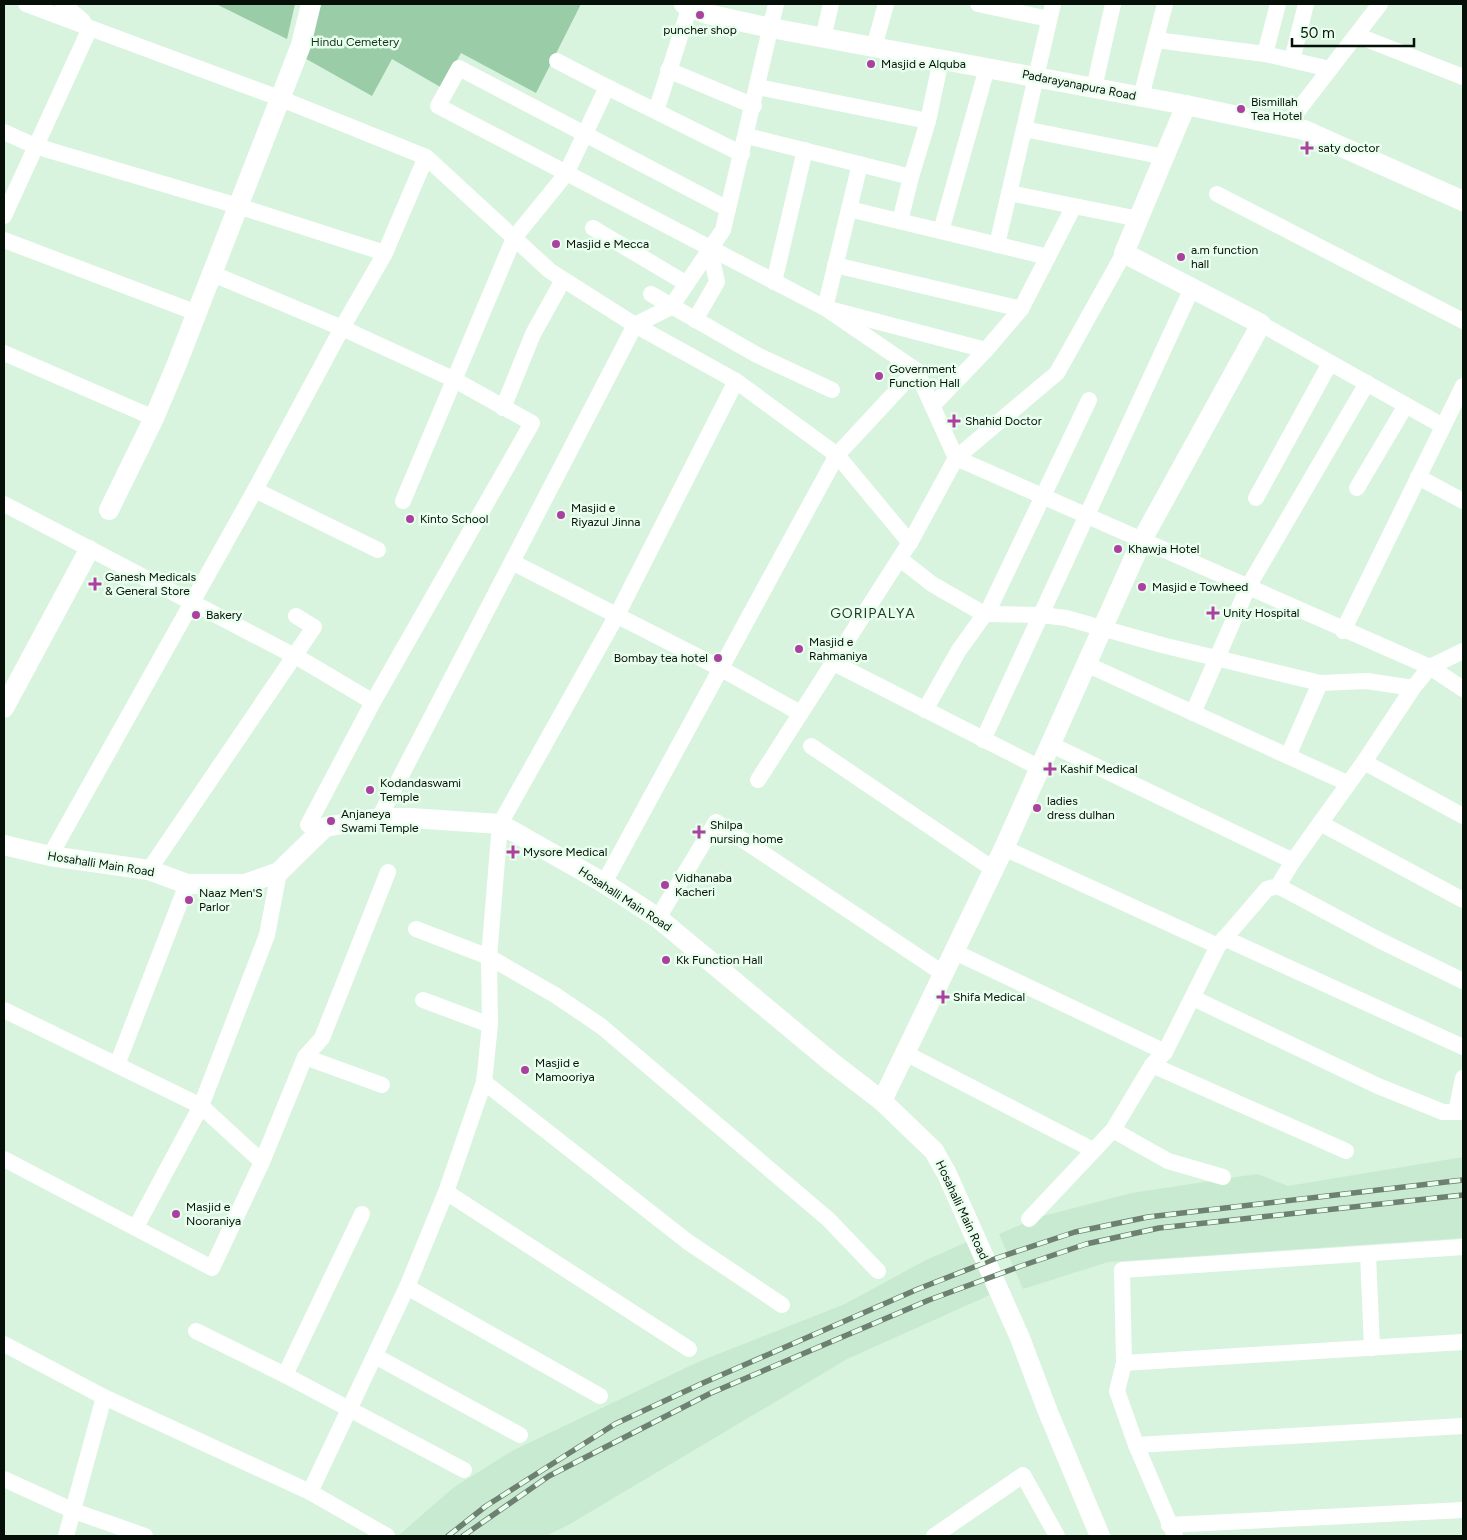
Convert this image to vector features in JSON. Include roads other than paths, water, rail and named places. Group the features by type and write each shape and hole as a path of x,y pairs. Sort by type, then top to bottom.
{"street":[{"path":"26,4 279,98 426,157 550,271 635,325 736,382 837,455 910,543"},
{"path":"63,4 90,28"},
{"path":"109,510 154,418 213,274 279,98 301,45 312,4"},
{"path":"379,818 635,325 671,306 723,230 747,136 776,4"},
{"path":"822,38 831,4"},
{"path":"874,47 886,4"},
{"path":"1094,88 1112,4"},
{"path":"1141,97 1165,4"},
{"path":"1265,54 1278,4"},
{"path":"1292,60 1306,4"},
{"path":"1286,126 1380,4"},
{"path":"656,111 687,5"},
{"name":"Padarayanapura Road","path":"687,5 708,14 771,28 1186,105 1304,130 1463,201"},
{"path":"989,5 1051,11 997,245"},
{"path":"4,216 90,28"},
{"path":"1356,35 1463,77"},
{"path":"1156,40 1265,54 1330,69"},
{"path":"900,221 928,121 941,60"},
{"path":"557,61 742,154"},
{"path":"728,209 459,68 438,106 710,250 825,308 916,370 956,458 1087,518 1142,540 1343,631 1430,668 1463,689"},
{"path":"941,231 987,68"},
{"path":"668,70 754,106"},
{"path":"403,501 514,238 566,174 607,87"},
{"path":"758,87 928,121"},
{"path":"758,780 910,543 956,458 1056,373 1124,253 1186,105"},
{"path":"1024,129 1165,157"},
{"path":"4,132 35,146 238,206 385,254"},
{"path":"747,136 911,177"},
{"path":"774,282 805,150"},
{"path":"50,856 255,490 342,328 385,254 426,157"},
{"path":"825,308 860,164"},
{"path":"1009,193 1139,219"},
{"path":"1217,194 1463,321"},
{"path":"933,405 986,350 1021,309 1074,206"},
{"path":"849,209 1048,257"},
{"path":"593,228 687,284"},
{"path":"4,240 197,313"},
{"path":"695,320 716,282 710,250"},
{"path":"1124,253 1261,324 1443,426"},
{"path":"835,265 1021,309"},
{"path":"213,274 342,328 453,379 503,408 532,422 373,702 308,825 325,827"},
{"path":"503,408 533,334 563,280"},
{"path":"983,740 1087,518 1114,453 1192,288"},
{"path":"651,294 758,355 832,390"},
{"path":"825,308 986,350"},
{"path":"882,1101 1004,848 1142,540 1261,324"},
{"path":"4,353 154,418"},
{"path":"1256,498 1330,362"},
{"path":"604,883 837,455 916,370"},
{"path":"310,1492 350,1411 407,1287 446,1192 484,1082 490,1025 489,956 500,824 617,615 736,382"},
{"path":"1193,713 1248,587 1367,383"},
{"path":"1343,631 1463,386"},
{"path":"925,710 959,650 984,614 1089,400"},
{"path":"1357,488 1406,405"},
{"path":"1418,477 1463,501"},
{"path":"255,490 378,550"},
{"path":"4,504 293,656 373,702"},
{"path":"4,708 89,550"},
{"path":"900,559 932,584 984,614 1041,615 1066,618 1162,645 1320,683 1367,681 1413,688"},
{"path":"512,562 720,668 800,713"},
{"path":"149,870 314,627 296,616"},
{"path":"1278,886 1293,861 1347,783 1364,762 1413,688 1430,668 1463,650"},
{"path":"832,662 1040,768"},
{"path":"1086,664 1347,783"},
{"path":"1288,756 1320,683"},
{"path":"1050,744 1293,861"},
{"path":"811,746 993,869"},
{"path":"1364,762 1463,816"},
{"name":"Hosahalli Main Road","path":"4,845 50,856 149,870 187,884 245,884 279,872 325,827 379,818 411,818 500,824 604,883 658,918 830,1061 882,1101 934,1152 947,1174 1020,1338 1048,1412 1100,1536"},
{"path":"658,918 716,822 944,974"},
{"path":"1320,823 1463,900"},
{"path":"1004,848 1463,1047"},
{"path":"136,1227 201,1106 267,935 279,872"},
{"path":"4,1159 212,1268 262,1162 305,1057 322,1038 388,872"},
{"path":"117,1065 187,884"},
{"path":"1029,1219 1113,1130 1152,1065 1165,1052 1221,942 1267,889 1278,886 1379,940 1463,981"},
{"path":"416,929 489,956 555,995 601,1026 828,1219 878,1271"},
{"path":"955,952 1165,1052"},
{"path":"1193,998 1378,1086 1443,1112 1460,1112 1463,1078"},
{"path":"423,1000 490,1025"},
{"path":"4,1010 201,1106 262,1162"},
{"path":"905,1053 1093,1150"},
{"path":"305,1057 382,1085"},
{"path":"1152,1065 1346,1151"},
{"path":"484,1082 688,1242 782,1305"},
{"path":"1113,1130 1168,1160 1223,1177"},
{"path":"446,1192 689,1350"},
{"path":"285,1375 362,1214"},
{"path":"1463,1247 1122,1270 1124,1363 1117,1391 1136,1445 1172,1531 1463,1510"},
{"path":"1368,1254 1372,1348"},
{"path":"407,1287 600,1396"},
{"path":"196,1331 285,1375 464,1470"},
{"path":"1124,1363 1463,1342"},
{"path":"4,1344 104,1397 310,1492 387,1536"},
{"path":"375,1356 520,1435"},
{"path":"66,1536 104,1397"},
{"path":"1136,1445 1463,1426"},
{"path":"934,1536 1023,1475 1057,1536"},
{"path":"4,1479 74,1511 146,1536"}],"railway":[{"path":"448,1536 486,1506 615,1424 703,1383 918,1289 997,1258 1075,1232 1148,1217 1463,1180"},
{"path":"463,1536 549,1476 711,1393 929,1300 1021,1266 1086,1244 1159,1228 1463,1195"}],"place":[{"name":"puncher shop","path":"700,15"},
{"name":"Masjid e Alquba","path":"871,64"},
{"name":"Bismillah Tea Hotel","path":"1241,109"},
{"name":"saty doctor","path":"1307,148"},
{"name":"Masjid e Mecca","path":"556,244"},
{"name":"a.m function hall","path":"1181,257"},
{"name":"Government Function Hall","path":"879,376"},
{"name":"Shahid Doctor","path":"954,421"},
{"name":"Masjid e Riyazul Jinna","path":"561,515"},
{"name":"Kinto School","path":"410,519"},
{"name":"Khawja Hotel","path":"1118,549"},
{"name":"Ganesh Medicals & General Store","path":"95,584"},
{"name":"Masjid e Towheed","path":"1142,587"},
{"name":"Unity Hospital","path":"1213,613"},
{"name":"Bakery","path":"196,615"},
{"name":"Masjid e Rahmaniya","path":"799,649"},
{"name":"Bombay tea hotel","path":"718,658"},
{"name":"Kashif Medical","path":"1050,769"},
{"name":"Kodandaswami Temple","path":"370,790"},
{"name":"ladies dress dulhan","path":"1037,808"},
{"name":"Anjaneya Swami Temple","path":"331,821"},
{"name":"Shilpa nursing home","path":"699,832"},
{"name":"Mysore Medical","path":"513,852"},
{"name":"Vidhanaba Kacheri","path":"665,885"},
{"name":"Naaz Men'S Parlor","path":"189,900"},
{"name":"Kk Function Hall","path":"666,960"},
{"name":"Shifa Medical","path":"943,997"},
{"name":"Masjid e Mamooriya","path":"525,1070"},
{"name":"Masjid e Nooraniya","path":"176,1214"}],"district":[{"name":"GORIPALYA","path":"873,613"}],"park label":[{"name":"Hindu Cemetery","path":"355,42"}]}
